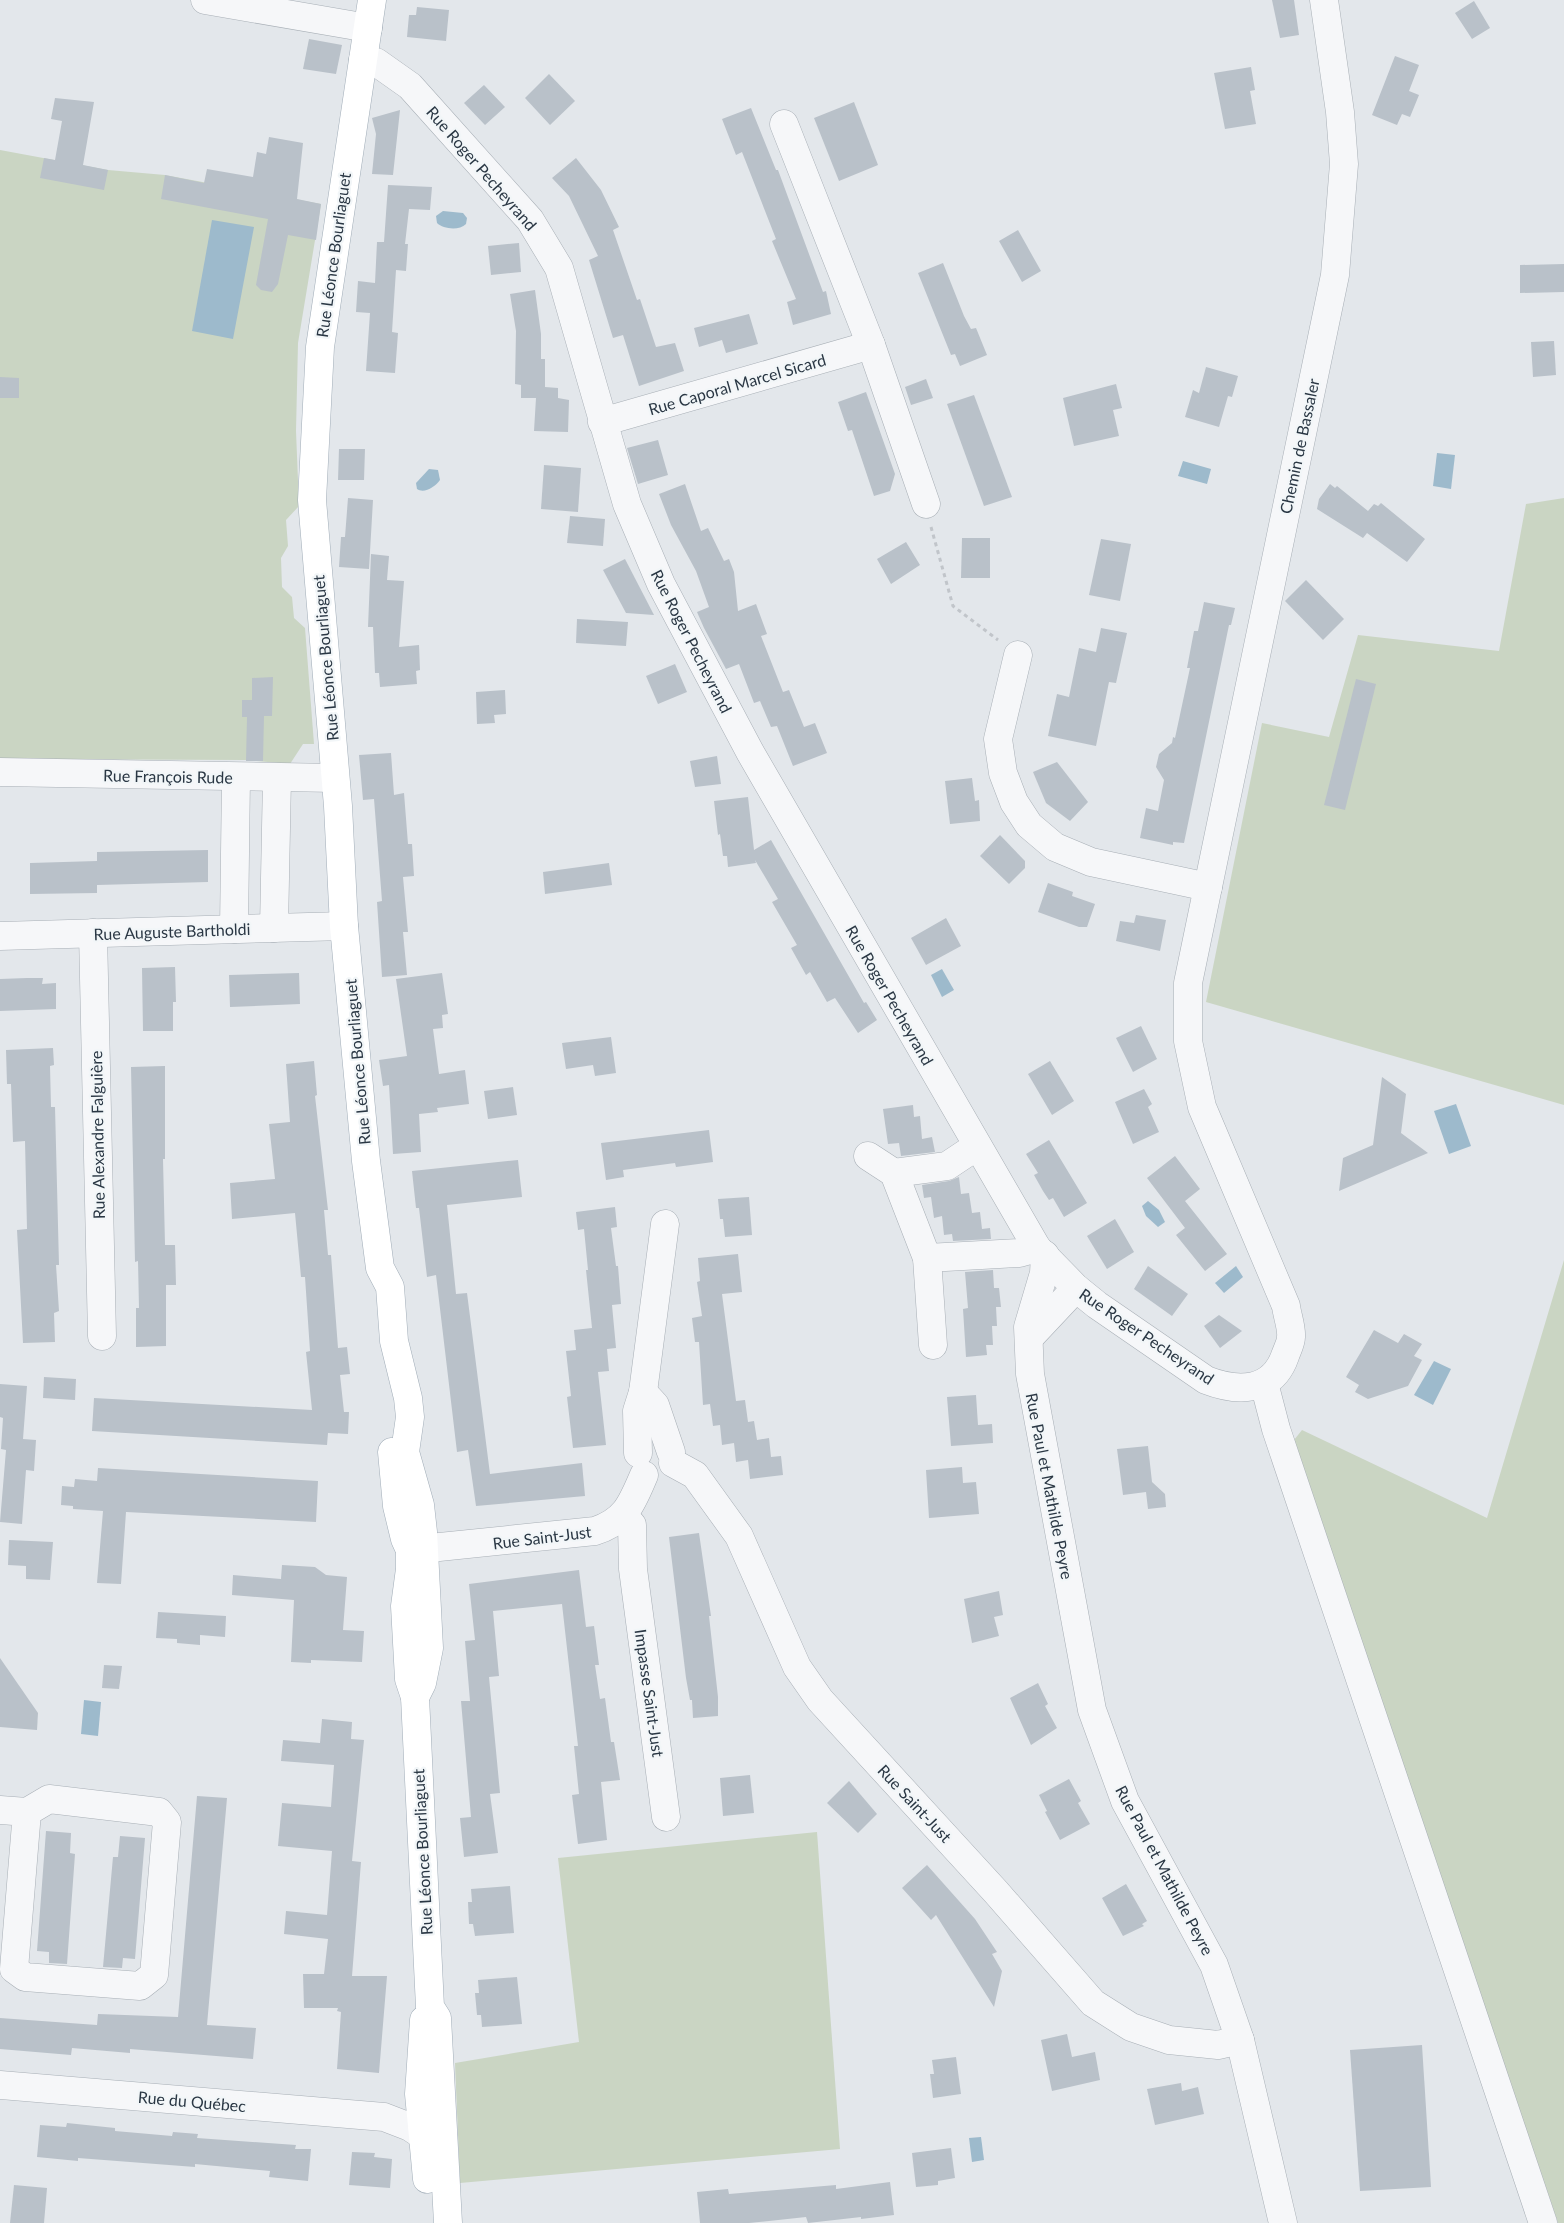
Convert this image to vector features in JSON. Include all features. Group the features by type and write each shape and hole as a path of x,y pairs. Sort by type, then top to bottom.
{"main road":[{"name":"Rue Léonce Bourliaguet","path":"372,0 320,346 312,500 336,778 344,926 366,1161 380,1268 375,1291 376,1318 381,1354 392,1396 391,1440 397,1506 402,1532 417,1549 410,1569 405,1606 410,1679 415,1697 430,2007 424,2019 433,2135 432,2223"},
{"name":"Rue Léonce Bourliaguet","path":"433,2135 448,2223"}],"street":[{"name":"Rue Roger Pecheyrand","path":"205,0 365,46 376,62 410,86 544,238 559,268 627,504 661,584 750,752 977,1146 1041,1251 1076,1288 1206,1380 1225,1387 1241,1389 1264,1383"},
{"name":"Chemin de Bassaler","path":"1208,887 1335,275 1344,164 1340,112 1324,0"},
{"path":"784,124 871,345 928,515"},
{"name":"Rue Caporal Marcel Sicard","path":"602,422 871,345"},
{"path":"1008,648 998,739 1003,773 1014,802 1029,825 1055,847 1091,862 1208,887 1188,983 1188,1041 1202,1107 1286,1306 1291,1337 1283,1359 1275,1372 1264,1383 1279,1438 1543,2223"},
{"name":"Rue François Rude","path":"0,772 236,778 336,778"},
{"path":"234,929 236,778"},
{"path":"274,928 277,778"},
{"name":"Rue Auguste Bartholdi","path":"0,936 344,926"},
{"name":"Rue Alexandre Falguière","path":"93,933 102,1336"},
{"path":"894,1173 947,1166 977,1146"},
{"path":"868,1156 894,1173 927,1258 933,1345"},
{"path":"624,1516 641,1464 637,1411 643,1392 665,1224"},
{"path":"927,1258 1041,1251"},
{"name":"Rue Paul et Mathilde Peyre","path":"1041,1251 1044,1272 1028,1327 1030,1374 1092,1710 1125,1801 1214,1965 1240,2040 1284,2223"},
{"path":"1029,1338 1076,1288"},
{"path":"641,1464 650,1478 662,1477 671,1469 672,1457 655,1405 643,1392"},
{"name":"Rue Saint-Just","path":"672,1457 695,1475 738,1536 797,1667 820,1700 996,1892 1093,2003 1131,2027 1169,2040 1218,2045 1240,2040"},
{"name":"Rue Saint-Just","path":"417,1549 595,1531 611,1526 624,1516"},
{"name":"Impasse Saint-Just","path":"624,1516 632,1525 633,1569 666,1817"},
{"name":"Impasse Saint-Just","path":"595,1531 621,1550 633,1569"},
{"path":"0,1810 27,1812 49,1799 159,1812 167,1822 154,1975 140,1986 25,1977 14,1969 27,1812"},
{"name":"Rue du Québec","path":"0,2085 384,2117 433,2135"},
{"path":"384,2117 430,2094"}],"path":[{"path":"928,515 953,606 1008,648"}],"green space":[{"path":"0,150 108,170 165,175 321,204 298,343 296,431 299,506 286,520 288,546 281,558 282,587 292,597 294,618 305,628 314,744 303,744 290,764 246,760 0,759"},
{"path":"1564,498 1564,1105 1206,1002 1262,723 1329,737 1358,635 1499,651 1526,504"},
{"path":"1564,1260 1564,2223 1558,2223 1290,1445 1302,1430 1487,1518"},
{"path":"817,1832 840,2149 460,2183 455,2063 579,2042 558,1858"}],"water":[{"path":"443,211 463,213 467,218 466,224 459,228 447,228 440,225 437,223 436,216"},
{"path":"212,220 254,227 233,339 192,331"},
{"path":"1437,453 1455,455 1451,489 1433,486"},
{"path":"1183,461 1211,469 1207,484 1178,476"},
{"path":"429,469 438,470 440,480 429,489 423,491 417,489 416,483"},
{"path":"942,969 954,990 942,997 931,975"},
{"path":"1456,1104 1471,1146 1449,1154 1434,1111"},
{"path":"1148,1201 1159,1210 1165,1222 1158,1227 1146,1216 1142,1206"},
{"path":"1236,1266 1243,1277 1224,1293 1215,1283"},
{"path":"1434,1361 1451,1369 1433,1405 1414,1395"},
{"path":"84,1700 101,1702 98,1736 81,1734"},
{"path":"981,2137 984,2160 972,2162 969,2138"}],"building":[{"path":"1272,0 1294,0 1299,35 1280,38"},
{"path":"1474,1 1490,28 1472,39 1455,13"},
{"path":"417,7 449,10 446,41 407,37 409,15 416,15"},
{"path":"309,39 342,45 336,74 303,69"},
{"path":"1395,56 1419,65 1409,91 1419,95 1410,117 1402,114 1397,125 1372,115"},
{"path":"1251,67 1255,90 1250,91 1256,124 1225,129 1214,73"},
{"path":"549,74 575,101 550,125 525,98"},
{"path":"484,85 505,107 485,125 464,103"},
{"path":"55,98 94,102 83,165 108,170 104,190 40,178 44,158 55,160 62,121 51,119"},
{"path":"854,102 878,165 839,181 814,118"},
{"path":"751,108 776,170 778,170 823,292 826,291 831,314 793,325 787,302 796,299 772,241 776,239 742,152 736,155 722,119"},
{"path":"400,110 393,175 372,174 376,134 372,118"},
{"path":"269,137 303,143 297,199 321,204 316,240 288,235 278,284 272,292 261,290 256,285 268,219 161,199 165,175 204,183 207,169 253,177 257,152 266,154"},
{"path":"576,158 601,190 619,227 613,230 637,300 640,299 656,347 675,343 684,371 639,386 623,335 613,338 589,260 598,256 569,196 552,178"},
{"path":"388,185 432,187 430,210 409,209 405,244 408,244 406,271 396,270 392,332 398,333 395,373 366,371 370,313 356,312 358,281 375,283 377,242 384,242"},
{"path":"1018,230 1041,271 1022,282 999,241"},
{"path":"519,243 521,272 491,275 488,246"},
{"path":"943,263 964,316 971,329 976,328 987,355 960,366 955,354 951,355 918,273"},
{"path":"1564,264 1564,292 1520,293 1520,265"},
{"path":"535,290 541,334 541,359 545,359 545,387 558,388 558,398 569,400 568,432 534,431 536,398 521,398 521,385 515,384 516,331 510,294"},
{"path":"749,314 758,344 726,353 722,340 699,347 694,328"},
{"path":"1554,341 1556,375 1533,377 1531,342"},
{"path":"1206,367 1238,376 1232,397 1228,396 1219,427 1185,417 1193,390 1199,393"},
{"path":"0,377 19,378 19,398 0,398"},
{"path":"926,379 933,398 911,405 905,387"},
{"path":"1116,384 1122,408 1113,410 1119,436 1074,446 1063,398"},
{"path":"866,392 895,474 890,491 874,496 852,430 848,431 838,402"},
{"path":"974,395 1012,497 984,506 947,404"},
{"path":"658,440 668,475 638,484 627,448"},
{"path":"339,449 365,449 364,480 338,480"},
{"path":"544,465 581,468 578,512 541,509"},
{"path":"685,484 701,531 708,528 724,561 729,559 734,572 738,611 756,604 767,634 761,636 783,692 789,690 804,727 815,723 827,753 793,766 777,726 771,727 760,701 754,703 739,664 726,669 704,628 697,612 709,607 696,571 671,525 659,494"},
{"path":"1330,484 1335,488 1337,486 1368,511 1374,504 1378,506 1381,503 1425,539 1407,562 1367,533 1363,538 1317,509 1319,499"},
{"path":"348,498 373,500 369,569 339,567 341,537 345,537"},
{"path":"570,516 605,519 603,546 567,543"},
{"path":"962,538 990,538 990,578 961,578"},
{"path":"1101,539 1131,544 1120,601 1089,595"},
{"path":"906,542 920,565 891,584 877,559"},
{"path":"371,554 389,556 387,580 404,581 399,647 419,645 420,670 416,671 417,684 380,687 379,673 375,673 373,627 368,627"},
{"path":"625,559 654,615 626,613 603,570"},
{"path":"1306,580 1344,619 1323,640 1285,601"},
{"path":"1204,602 1235,608 1231,625 1229,625 1184,843 1173,842 1173,845 1140,838 1146,808 1158,811 1164,780 1156,767 1159,754 1172,743 1173,737 1175,738 1190,668 1187,668 1194,631 1198,631"},
{"path":"577,619 628,622 626,646 576,643"},
{"path":"1101,628 1127,633 1116,683 1109,682 1096,746 1048,736 1057,694 1069,697 1079,648 1096,652"},
{"path":"675,664 687,692 658,704 646,676"},
{"path":"273,677 272,716 264,716 263,761 246,761 247,717 242,717 242,700 252,700 252,678"},
{"path":"1356,679 1376,684 1345,810 1324,805"},
{"path":"505,690 506,714 494,715 495,723 477,724 476,692"},
{"path":"391,753 394,795 404,793 408,844 412,844 414,876 403,877 408,932 403,932 407,975 382,977 377,902 382,901 374,799 363,800 359,755"},
{"path":"717,756 721,784 695,787 690,761"},
{"path":"1057,762 1088,802 1070,821 1046,803 1033,772"},
{"path":"972,778 975,801 979,800 980,821 950,824 945,781"},
{"path":"748,797 754,850 771,840 864,1003 866,1002 877,1020 858,1033 835,998 827,1002 810,972 806,975 791,948 797,945 772,902 778,899 755,860 756,863 728,867 727,856 723,856 720,834 718,835 714,801"},
{"path":"1000,835 1025,861 1025,868 1009,884 980,856"},
{"path":"208,850 208,882 97,885 97,893 30,894 30,863 97,861 97,852"},
{"path":"609,863 612,885 545,894 543,872"},
{"path":"1048,883 1073,892 1072,896 1095,904 1087,927 1079,927 1038,912"},
{"path":"1136,915 1166,920 1160,951 1116,941 1120,921 1134,923"},
{"path":"946,918 961,946 926,965 911,938"},
{"path":"175,967 176,1002 173,1002 173,1031 143,1031 142,968"},
{"path":"299,973 300,1004 230,1007 229,975"},
{"path":"442,973 448,1014 442,1015 443,1028 433,1029 439,1074 465,1070 469,1104 437,1108 438,1112 419,1114 421,1152 393,1154 389,1085 383,1086 379,1060 407,1056 396,979"},
{"path":"43,978 42,984 56,983 56,1009 0,1011 0,979"},
{"path":"1141,1026 1157,1059 1133,1072 1116,1038"},
{"path":"611,1037 616,1073 595,1076 593,1065 566,1069 562,1043"},
{"path":"53,1048 54,1065 50,1066 51,1107 55,1107 59,1265 56,1265 59,1311 54,1313 55,1342 23,1343 17,1230 27,1229 25,1141 13,1142 11,1084 7,1084 6,1050"},
{"path":"314,1061 317,1095 315,1096 328,1210 324,1210 328,1255 331,1255 338,1348 347,1347 350,1374 340,1375 344,1412 349,1412 348,1434 328,1433 327,1445 92,1431 94,1398 312,1410 306,1352 310,1351 305,1277 301,1277 295,1213 232,1219 230,1183 275,1179 269,1124 290,1122 286,1064"},
{"path":"1050,1061 1074,1101 1052,1115 1028,1074"},
{"path":"165,1066 165,1159 163,1159 165,1245 175,1245 176,1285 166,1285 166,1346 136,1347 136,1308 139,1308 138,1261 135,1262 131,1067"},
{"path":"1382,1077 1406,1094 1401,1133 1428,1153 1339,1191 1343,1158 1373,1145"},
{"path":"513,1087 517,1115 488,1119 484,1091"},
{"path":"1144,1089 1152,1104 1148,1107 1159,1132 1133,1144 1115,1102"},
{"path":"913,1105 914,1117 920,1116 922,1139 932,1137 935,1152 901,1156 899,1143 888,1144 883,1109"},
{"path":"709,1130 713,1162 676,1167 675,1163 623,1170 624,1177 606,1180 601,1143"},
{"path":"1049,1140 1087,1203 1064,1217 1053,1198 1049,1200 1043,1191 1034,1175 1038,1173 1026,1154"},
{"path":"1175,1156 1200,1189 1185,1201 1227,1254 1205,1271 1176,1235 1185,1228 1147,1178"},
{"path":"518,1160 522,1197 447,1205 456,1294 467,1293 490,1474 582,1463 585,1496 476,1506 468,1450 457,1452 436,1275 427,1277 419,1208 416,1208 412,1171"},
{"path":"959,1177 961,1194 969,1193 972,1213 980,1212 982,1229 990,1228 991,1239 953,1241 952,1234 944,1235 942,1216 934,1218 931,1197 924,1198 922,1185 949,1181"},
{"path":"749,1197 752,1235 725,1237 723,1219 720,1219 718,1199"},
{"path":"615,1207 617,1227 611,1228 616,1266 618,1266 621,1304 612,1305 616,1348 607,1349 609,1371 598,1372 606,1445 573,1448 567,1397 571,1396 566,1351 576,1350 574,1330 592,1328 584,1229 578,1230 576,1212"},
{"path":"1115,1219 1134,1252 1107,1269 1087,1236"},
{"path":"738,1254 742,1292 722,1294 736,1401 745,1400 748,1422 754,1421 757,1440 769,1438 771,1457 781,1456 783,1475 750,1479 748,1460 736,1462 734,1443 722,1445 720,1425 713,1426 710,1404 703,1405 699,1342 695,1342 692,1318 702,1316 697,1282 700,1281 698,1258"},
{"path":"1148,1266 1188,1294 1172,1316 1134,1289"},
{"path":"993,1270 994,1288 999,1288 1001,1307 996,1307 997,1326 992,1326 993,1345 986,1345 987,1355 966,1357 963,1309 968,1308 965,1272"},
{"path":"1219,1315 1242,1331 1220,1348 1204,1326"},
{"path":"1374,1330 1398,1343 1404,1334 1422,1344 1414,1356 1422,1360 1408,1386 1368,1399 1355,1392 1359,1385 1346,1377"},
{"path":"44,1377 76,1379 75,1400 43,1398"},
{"path":"0,1384 27,1386 23,1439 36,1440 34,1471 26,1470 22,1524 0,1522 6,1450 1,1449 3,1418 0,1417"},
{"path":"976,1395 978,1425 992,1424 993,1443 951,1446 947,1397"},
{"path":"1148,1446 1152,1482 1165,1494 1166,1507 1148,1509 1146,1492 1123,1495 1117,1449"},
{"path":"962,1467 963,1483 976,1482 979,1514 929,1518 926,1470"},
{"path":"98,1468 318,1481 316,1522 126,1512 121,1584 97,1583 103,1511 73,1509 73,1506 61,1505 62,1486 74,1487 75,1479 97,1481"},
{"path":"699,1533 711,1616 709,1616 718,1697 718,1716 693,1718 692,1700 690,1700 686,1678 669,1537"},
{"path":"9,1540 53,1542 50,1580 26,1579 26,1566 8,1565"},
{"path":"282,1565 315,1567 326,1575 347,1577 343,1630 364,1631 362,1662 311,1660 311,1663 291,1662 294,1600 232,1595 233,1575 281,1579"},
{"path":"579,1570 586,1627 594,1626 599,1665 595,1665 600,1699 605,1698 611,1742 614,1742 620,1780 601,1782 607,1840 578,1844 572,1795 579,1794 574,1746 578,1746 562,1604 493,1611 499,1676 489,1677 500,1793 490,1794 498,1853 464,1857 460,1818 471,1817 461,1701 470,1701 465,1641 475,1640 469,1584"},
{"path":"999,1591 1003,1615 994,1617 999,1636 972,1643 964,1599"},
{"path":"158,1612 226,1616 225,1637 200,1635 200,1645 177,1643 177,1639 156,1638"},
{"path":"0,1658 38,1713 37,1730 0,1727"},
{"path":"104,1665 122,1666 119,1689 102,1688"},
{"path":"1038,1683 1048,1704 1045,1706 1057,1728 1031,1745 1010,1698"},
{"path":"322,1719 352,1722 351,1739 364,1740 352,1861 361,1862 352,1976 387,1976 379,2073 337,2069 341,2012 337,2011 338,2008 304,2008 303,1974 324,1974 328,1939 284,1934 286,1911 327,1915 332,1851 278,1846 282,1803 331,1807 334,1765 281,1761 283,1740 320,1743"},
{"path":"750,1775 754,1813 723,1816 720,1778"},
{"path":"1069,1779 1081,1801 1078,1803 1090,1824 1060,1840 1045,1812 1047,1811 1039,1795"},
{"path":"849,1781 877,1814 858,1833 827,1803"},
{"path":"197,1796 227,1798 207,2025 256,2028 253,2059 130,2049 130,2053 72,2048 71,2055 0,2049 0,2018 97,2025 98,2014 178,2017"},
{"path":"46,1831 71,1833 70,1853 75,1854 67,1964 49,1963 49,1952 37,1951"},
{"path":"120,1836 145,1838 135,1959 123,1958 122,1968 103,1967 113,1857 118,1857"},
{"path":"927,1865 975,1919 997,1952 992,1954 1002,1971 994,2007 936,1915 931,1920 902,1888"},
{"path":"1126,1884 1147,1921 1142,1924 1144,1926 1123,1936 1102,1898"},
{"path":"510,1886 514,1933 475,1936 473,1924 469,1924 468,1902 472,1902 471,1889"},
{"path":"517,1977 522,2024 482,2027 481,2015 477,2015 475,1993 479,1993 478,1980"},
{"path":"1067,2034 1072,2057 1095,2052 1100,2080 1052,2091 1041,2040"},
{"path":"1422,2045 1431,2187 1360,2191 1350,2050"},
{"path":"956,2057 961,2094 933,2098 930,2074 934,2074 932,2060"},
{"path":"1181,2083 1182,2091 1198,2087 1204,2114 1155,2125 1147,2089"},
{"path":"67,2123 115,2128 115,2131 172,2136 173,2132 198,2134 197,2138 296,2145 295,2149 311,2149 308,2181 269,2177 270,2171 195,2164 195,2167 78,2158 78,2161 37,2157 40,2125 66,2127"},
{"path":"951,2148 955,2178 938,2181 938,2185 916,2187 912,2153"},
{"path":"352,2152 375,2153 374,2157 392,2159 390,2188 349,2185"},
{"path":"890,2182 894,2215 808,2223 806,2217 749,2223 700,2223 697,2192 728,2189 729,2194 836,2185 836,2189"},
{"path":"14,2185 47,2188 44,2223 10,2223"}]}
